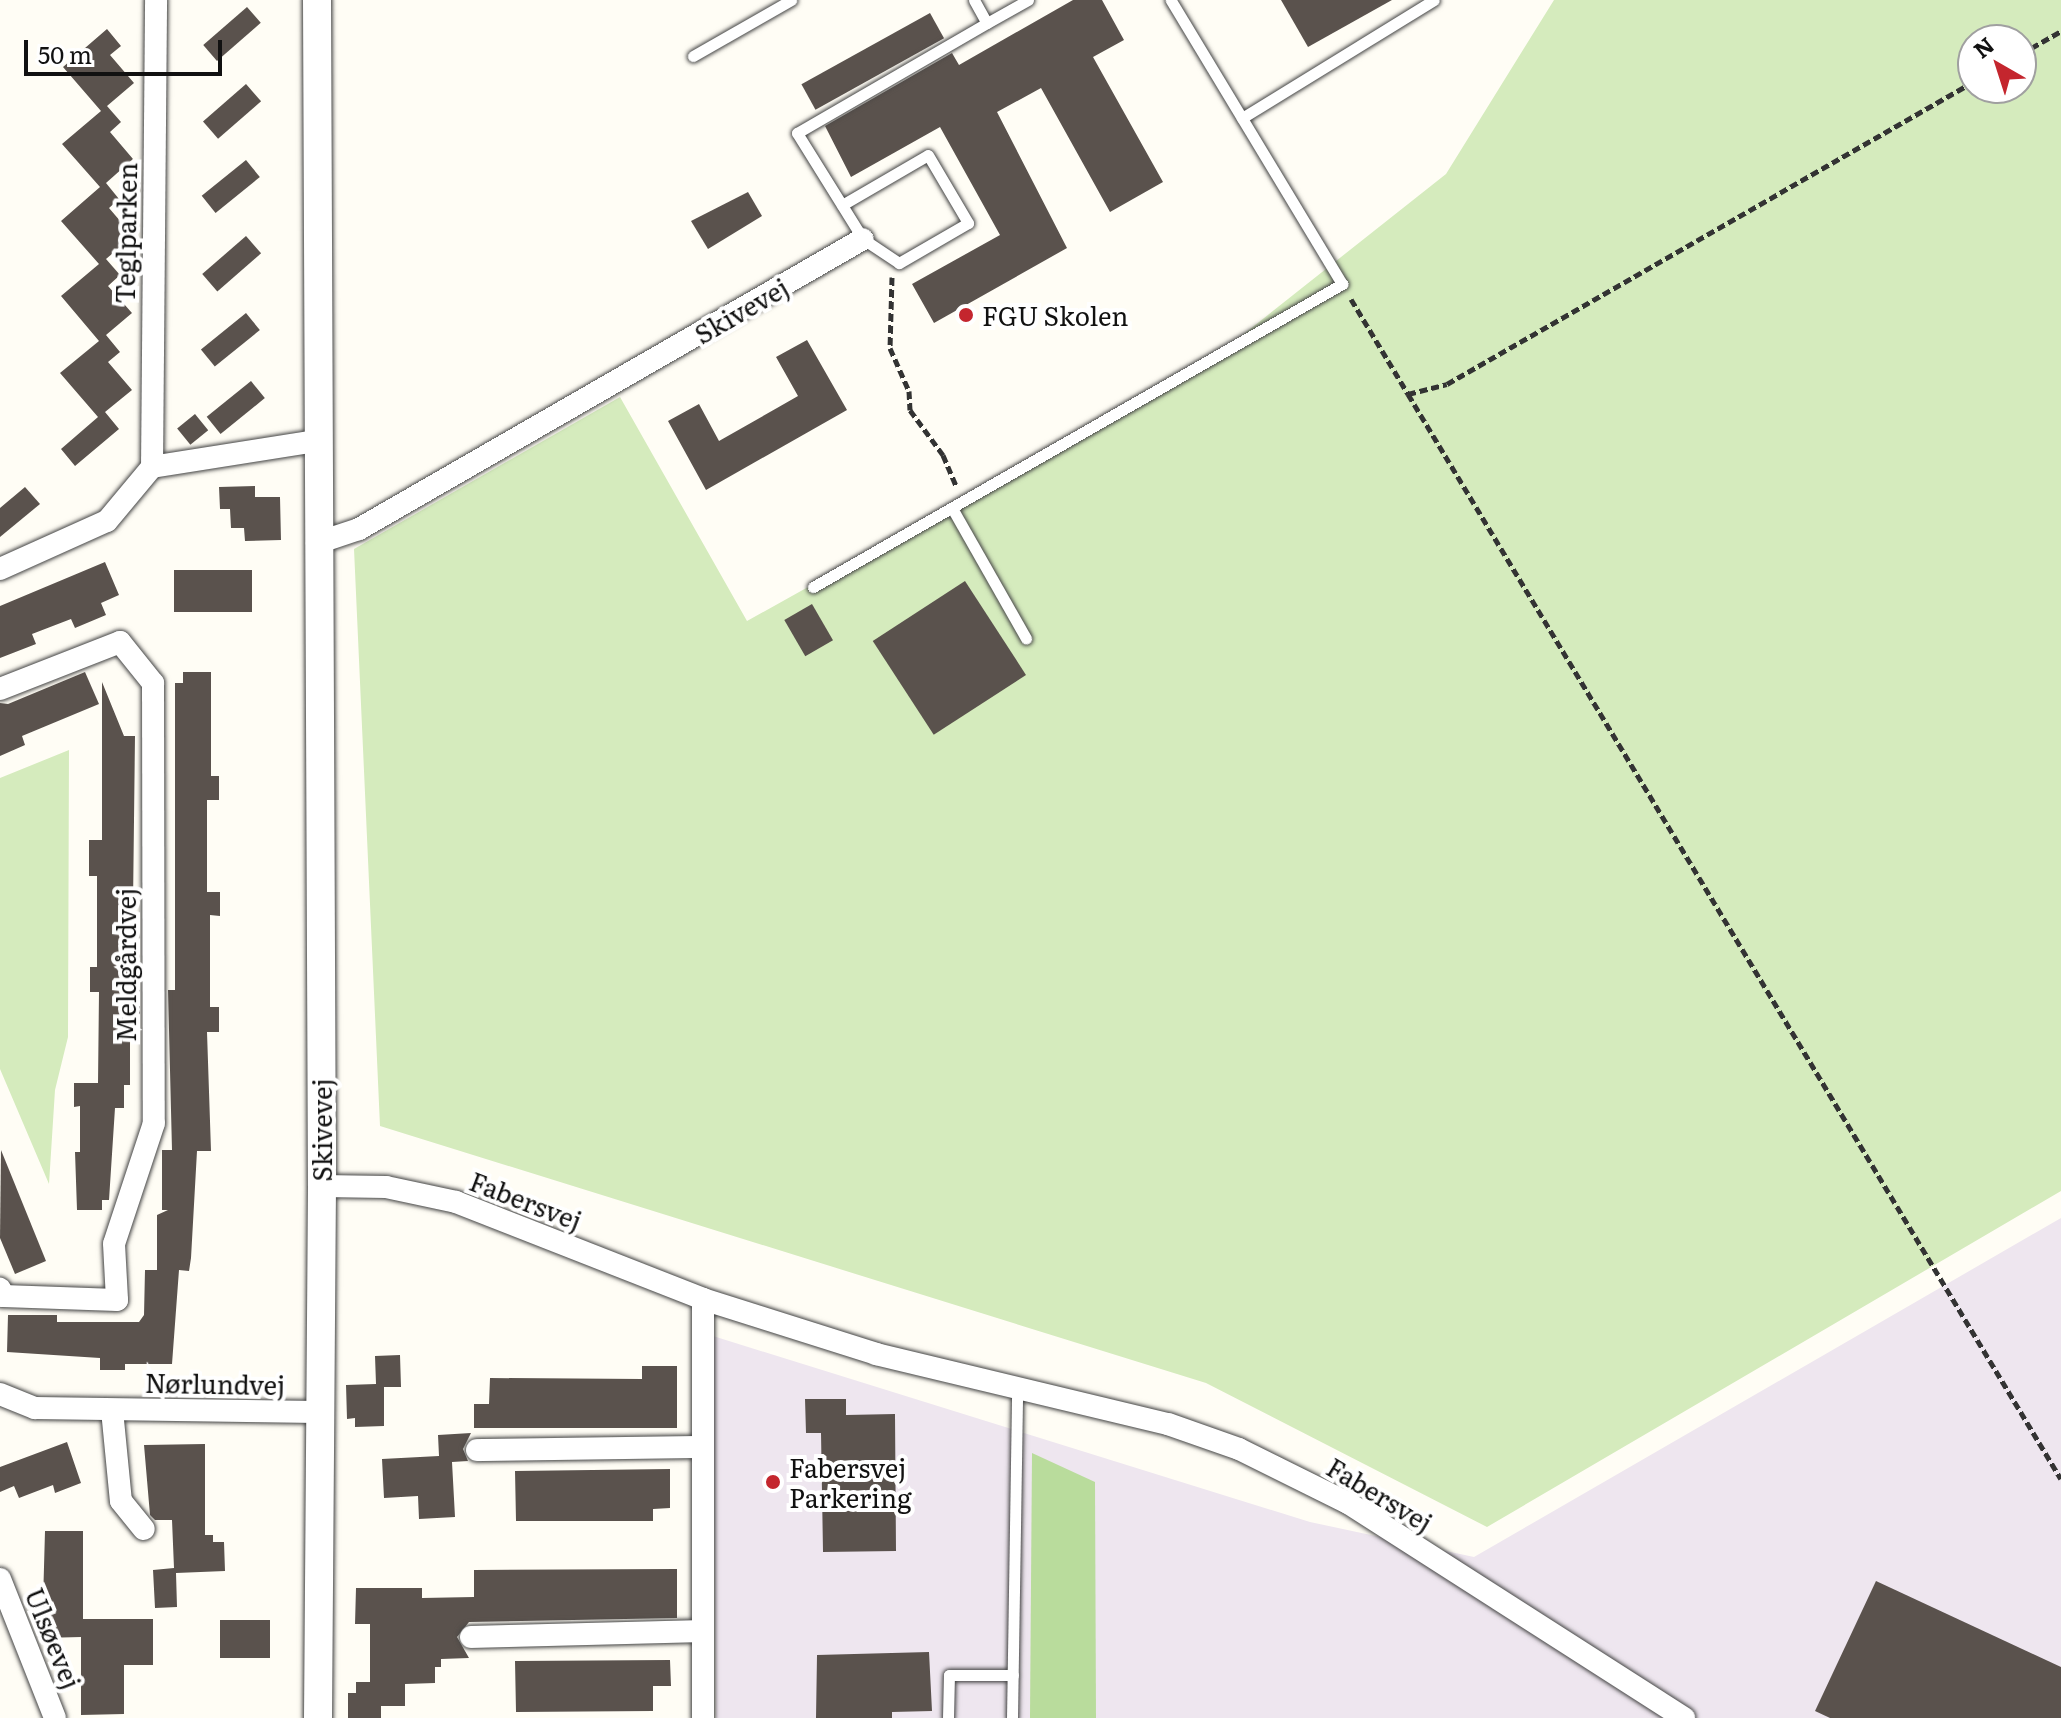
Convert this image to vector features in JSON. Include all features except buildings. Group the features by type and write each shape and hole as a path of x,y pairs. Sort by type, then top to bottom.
{"street":[{"name":"Teglparken","path":"152,467 156,0"},
{"name":"Skivevej","path":"317,0 322,1186 317,1412 318,1718"},
{"name":"Skivevej","path":"317,543 359,529 863,239"},
{"path":"0,569 107,521 152,467 317,441"},
{"name":"Meldgårdvej","path":"0,689 120,642 153,683 154,1123 114,1244 117,1300 3,1296 0,1289"},
{"name":"Fabersvej","path":"322,1186 386,1187 456,1202 703,1299 876,1354 1017,1385 1182,1429 1239,1449 1348,1503 1684,1718"},
{"path":"703,1299 703,1718"},
{"name":"Nørlundvej","path":"0,1394 35,1408 317,1412"},
{"name":"Nørlundvej","path":"112,1410 121,1501 144,1529"},
{"path":"477,1450 703,1447"},
{"name":"Ulsøevej","path":"0,1579 55,1718"},
{"path":"471,1637 703,1631"}],"lane":[{"path":"693,56 791,0"},
{"path":"974,0 987,23"},
{"path":"842,205 928,155 968,223 899,263 863,239 797,133 1028,0"},
{"path":"813,587 1342,284 1171,0"},
{"path":"1242,118 1434,0"},
{"path":"957,505 1026,638"},
{"path":"1012,1718 1017,1385"},
{"path":"948,1718 949,1675 1013,1675"}],"path":[{"path":"2037,45 2061,31"},
{"path":"1408,394 1447,384 1957,91"},
{"path":"892,258 890,348 909,391 910,410 943,455 957,505"},
{"path":"1342,284 2061,1479"}],"shaded area":[{"path":"2061,1218 2061,1718 716,1718 713,1336 1310,1522 1474,1557"}],"green space":[{"path":"1554,0 2061,0 2061,1191 1487,1527 1206,1383 380,1126 354,549 620,397 747,621 1202,367 1446,174"},
{"path":"69,750 68,1037 55,1090 49,1184 0,1069 0,778"},
{"path":"1032,1453 1095,1482 1096,1718 1030,1718"}],"place":[{"name":"FGU Skolen","path":"966,315"},
{"name":"Fabersvej Parkering","path":"773,1482"}]}
